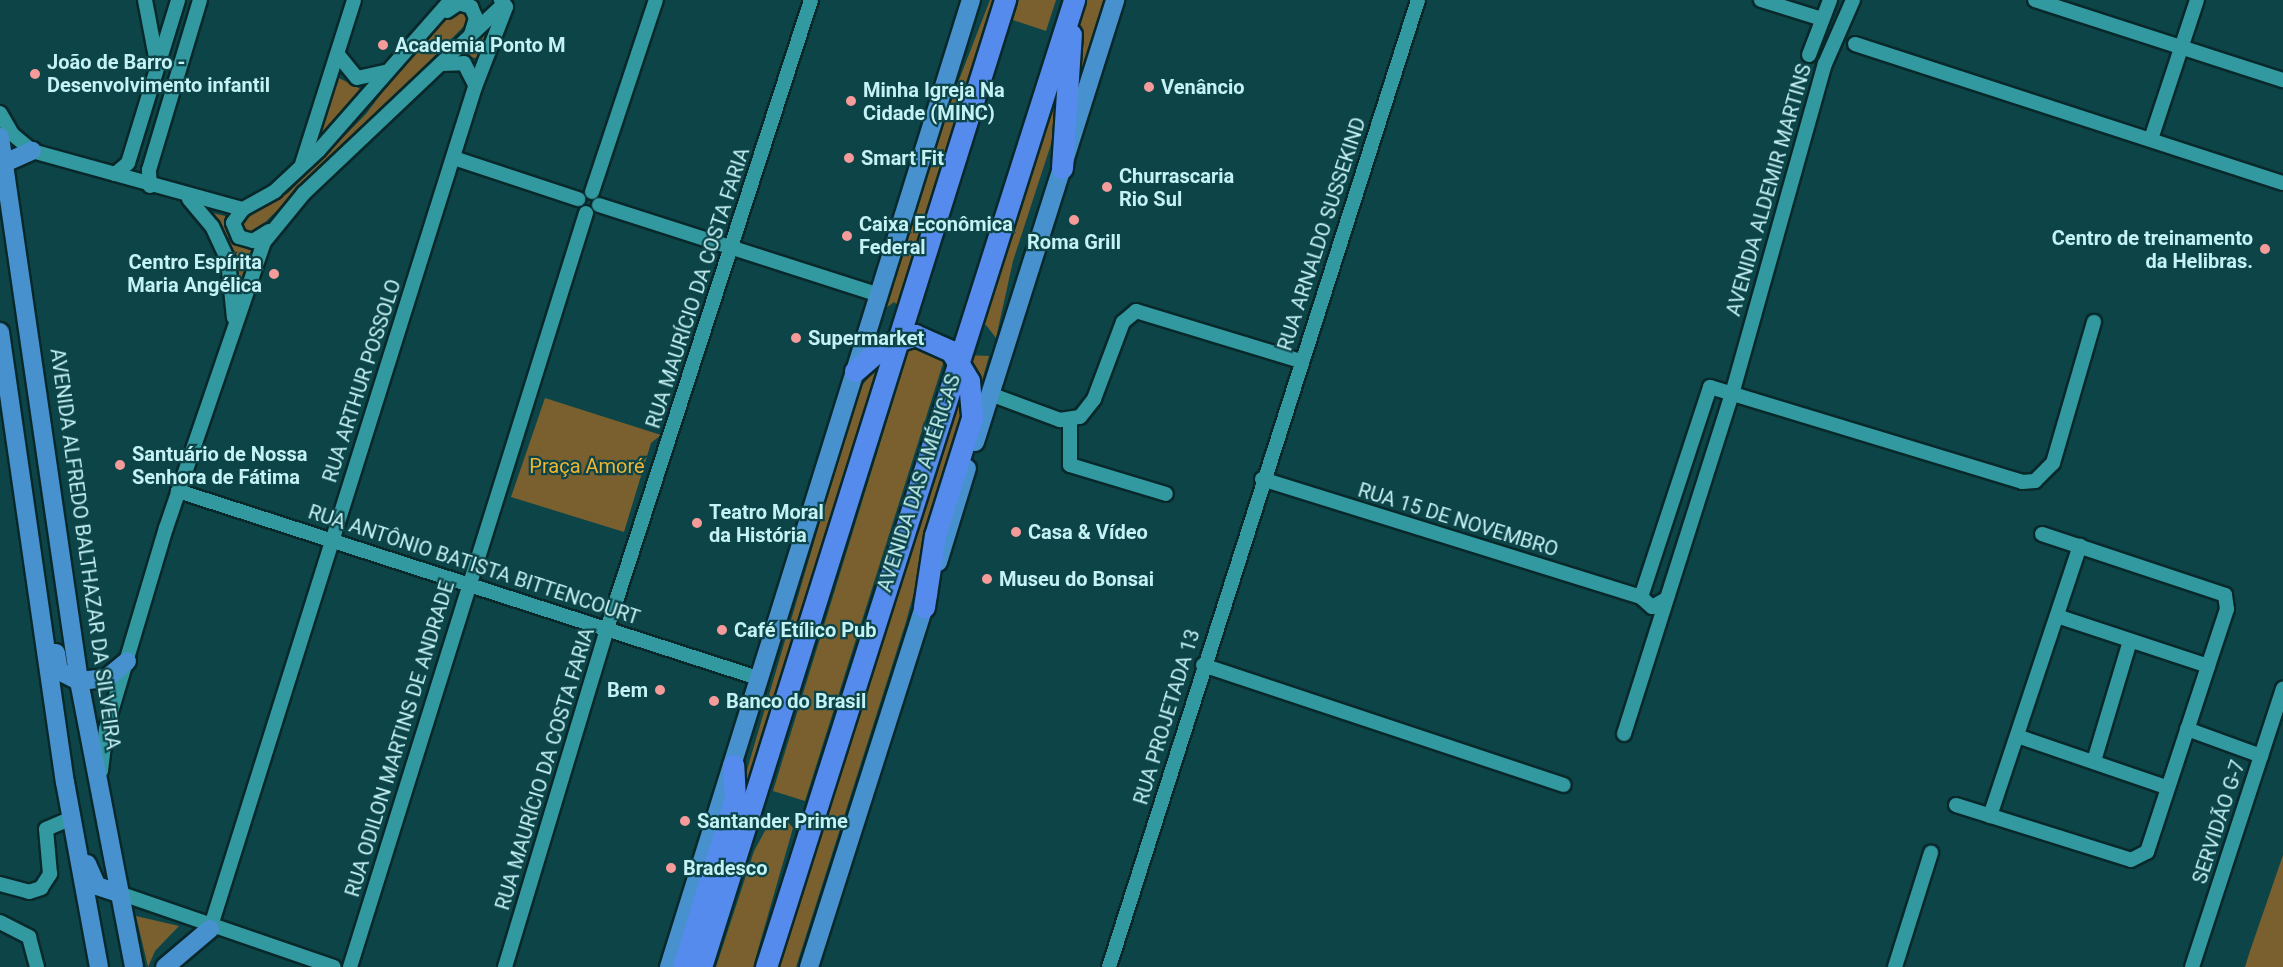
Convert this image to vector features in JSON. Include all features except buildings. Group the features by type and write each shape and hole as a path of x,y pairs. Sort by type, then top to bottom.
{"highway":[{"path":"701,967 1005,0"},
{"path":"1062,168 1074,0"},
{"name":"AVENIDA DAS AMÉRICAS","path":"766,967 1074,0"},
{"path":"855,371 898,339 925,336 958,360 969,381 972,418 935,535 924,607"},
{"path":"683,967 735,799 733,765"}],"main road":[{"path":"669,967 971,0"},
{"name":"AVENIDA DAS AMÉRICAS","path":"809,967 1114,0"},
{"name":"AVENIDA ALFREDO BALTHAZAR DA SILVEIRA","path":"0,137 2,164 79,681 134,967"},
{"path":"2,164 32,151"},
{"path":"0,332 72,819 99,967"},
{"path":"36,567 60,671 79,681 107,678 127,661"},
{"path":"63,760 91,880 119,894"},
{"path":"165,967 210,929"}],"street":[{"path":"145,0 158,65"},
{"path":"115,174 128,163 178,0"},
{"path":"150,186 149,170 200,0"},
{"path":"296,173 339,56 354,0"},
{"path":"451,0 296,173 243,209 233,223 243,240 258,239 273,228 469,39 505,1"},
{"path":"578,199 592,192 656,0"},
{"name":"RUA MAURÍCIO DA COSTA FARIA","path":"505,967 607,629 811,0"},
{"name":"RUA ARNALDO SUSSEKIND","path":"1262,479 1418,0"},
{"path":"1761,0 1822,19"},
{"name":"AVENIDA ALDEMIR MARTINS","path":"1809,55 1830,0"},
{"name":"AVENIDA ALDEMIR MARTINS","path":"1624,734 1732,394 1825,64 1853,0"},
{"path":"2035,0 2283,80"},
{"path":"2151,139 2198,0"},
{"name":"RUA ARTHUR POSSOLO","path":"210,929 475,87 505,1"},
{"path":"422,30 463,2 476,18 469,39"},
{"path":"1855,44 2283,183"},
{"path":"339,56 348,73 362,79 391,68"},
{"path":"441,64 464,63 473,73 475,87"},
{"path":"0,113 12,134 32,151 115,174 188,198 243,209"},
{"path":"454,158 578,199 586,213 599,205"},
{"path":"592,192 599,205 879,295"},
{"path":"188,198 212,226 228,260 232,335"},
{"name":"RUA ODILON MARTINS DE ANDRADE","path":"350,967 586,213"},
{"path":"99,794 106,729 178,490 257,259 273,228"},
{"path":"1070,421 1089,409 1123,322 1136,311 1301,361"},
{"path":"1666,599 1652,608 1641,597 1710,387 2022,482 2035,482 2054,463 2094,322"},
{"path":"990,394 1070,421"},
{"path":"1070,421 1070,465 1166,494"},
{"name":"RUA 15 DE NOVEMBRO","path":"1262,479 1641,597"},
{"name":"RUA PROJETADA 13","path":"1109,967 1262,479"},
{"name":"RUA ANTÔNIO BATISTA BITTENCOURT","path":"178,490 758,678"},
{"path":"1956,806 2138,861 2147,852 2166,787 2227,609 2225,595 2042,534"},
{"path":"1990,816 2080,546"},
{"path":"2057,616 2208,666"},
{"path":"2094,761 2130,640"},
{"path":"1203,665 1564,785"},
{"name":"SERVIDÃO G-7","path":"2192,967 2283,689"},
{"path":"2187,729 2261,756"},
{"path":"2017,736 2166,787"},
{"path":"0,884 29,892 41,888 50,874 46,829 72,819"},
{"path":"1895,967 1931,853"},
{"path":"119,894 210,929 334,967"},
{"path":"0,922 29,937 37,967"}],"green space":[{"path":"990,0 998,0 901,308 894,302 882,311 945,116"},
{"path":"1019,0 1056,0 1046,31 1013,20"},
{"path":"1086,0 1104,0 1071,101 1077,27"},
{"path":"464,10 467,23 410,81 253,234 243,231 242,221 288,193 366,114 409,57 455,11"},
{"path":"490,28 480,59 466,56 465,52"},
{"path":"1062,52 1055,132 1013,261 996,338 986,325 973,329"},
{"path":"337,77 366,92 317,142"},
{"path":"212,213 225,216 229,240 252,251 240,281"},
{"path":"922,344 946,354 805,801 773,791 910,346"},
{"path":"966,355 989,356 980,388 977,374"},
{"path":"887,356 759,766 734,814 859,389"},
{"path":"959,375 964,415 905,625 796,967 774,967"},
{"name":"Praça Amoré","path":"545,398 661,435 651,443 624,532 511,497"},
{"path":"783,816 793,828 753,967 716,967 754,851 772,818"},
{"path":"2283,855 2283,967 2245,967 2249,954"},
{"path":"136,916 179,926 155,951 148,967"}],"place":[{"name":"Academia Ponto M","path":"383,45"},
{"name":"João de Barro - Desenvolvimento infantil","path":"35,74"},
{"name":"Venâncio","path":"1149,87"},
{"name":"Minha Igreja Na Cidade (MINC)","path":"851,101"},
{"name":"Smart Fit","path":"849,158"},
{"name":"Churrascaria Rio Sul","path":"1107,187"},
{"name":"Roma Grill","path":"1074,220"},
{"name":"Caixa Econômica Federal","path":"847,236"},
{"name":"Centro de treinamento da Helibras.","path":"2265,249"},
{"name":"Centro Espírita Maria Angélica","path":"274,274"},
{"name":"Supermarket","path":"796,338"},
{"name":"Santuário de Nossa Senhora de Fátima","path":"120,465"},
{"name":"Teatro Moral da História","path":"697,523"},
{"name":"Casa & Vídeo","path":"1016,532"},
{"name":"Museu do Bonsai","path":"987,579"},
{"name":"Café Etílico Pub","path":"722,630"},
{"name":"Bem","path":"660,690"},
{"name":"Banco do Brasil","path":"714,701"},
{"name":"Santander Prime","path":"685,821"},
{"name":"Bradesco","path":"671,868"}]}
